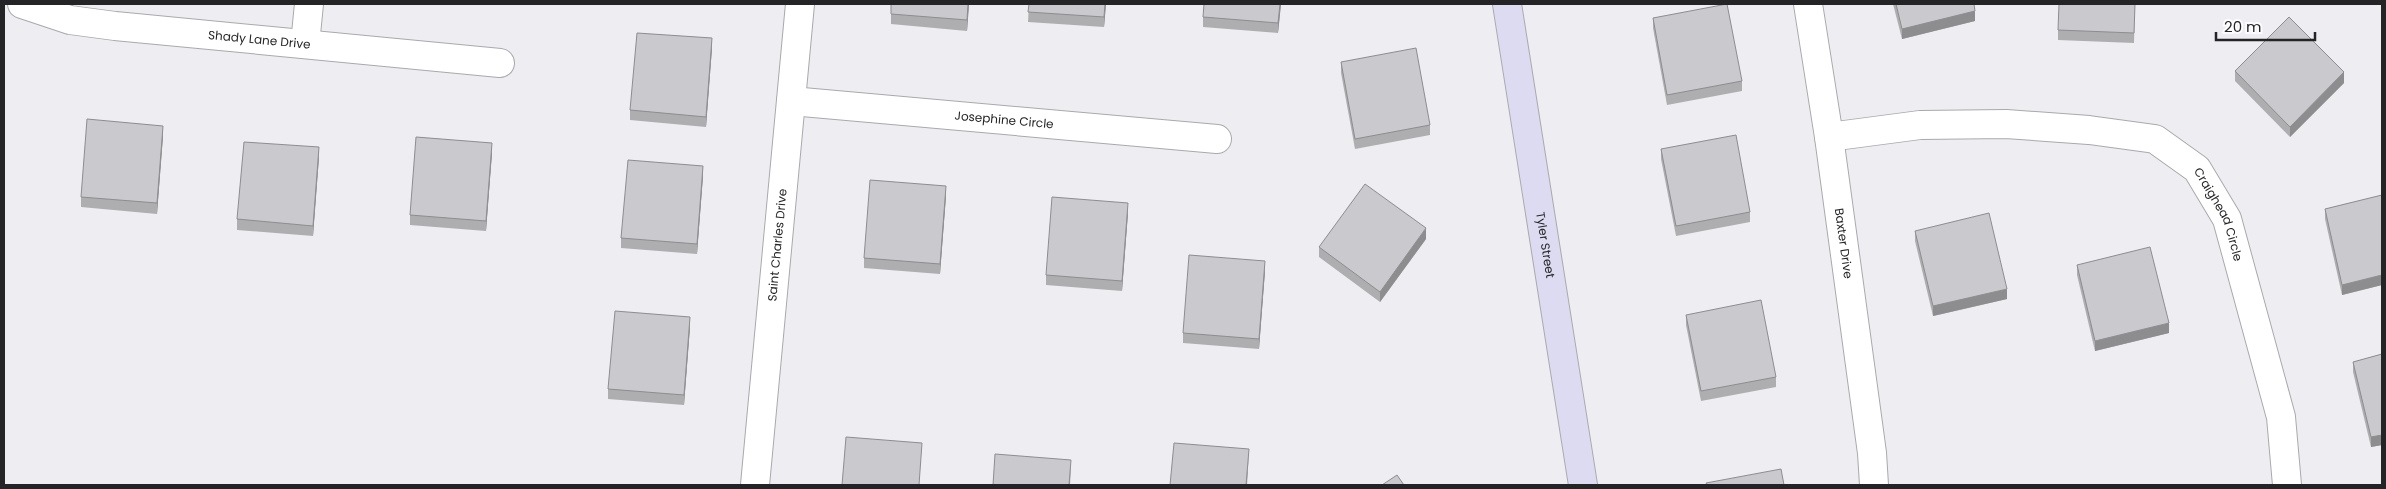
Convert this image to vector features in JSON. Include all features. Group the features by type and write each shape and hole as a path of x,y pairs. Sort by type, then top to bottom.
{"street":[{"name":"Shady Lane Drive","path":"22,4 70,20 500,63"},
{"path":"305,44 309,4"},
{"name":"Saint Charles Drive","path":"755,485 800,4"},
{"name":"Tyler Street","path":"1507,4 1583,485"},
{"name":"Baxter Drive","path":"1808,4 1829,137 1872,453 1874,485"},
{"name":"Josephine Circle","path":"791,100 1217,139"},
{"name":"Craighead Circle","path":"1829,137 1920,125 2006,124 2089,130 2155,139 2197,169 2227,219 2235,247 2281,417 2287,485"}],"building":[{"path":"891,4 968,4 967,20 891,14"},
{"path":"1029,4 1105,4 1104,17 1028,12"},
{"path":"1204,4 1280,4 1278,23 1203,17"},
{"path":"1727,4 1742,81 1667,95 1653,18"},
{"path":"1896,4 1974,4 1975,11 1902,29"},
{"path":"2059,4 2135,4 2134,33 2058,30"},
{"path":"2289,17 2344,72 2290,127 2235,71"},
{"path":"637,33 712,38 706,117 630,110"},
{"path":"1416,48 1430,125 1355,139 1341,62"},
{"path":"87,119 163,126 157,203 81,197"},
{"path":"1736,135 1750,212 1676,226 1661,149"},
{"path":"416,137 492,143 486,221 410,215"},
{"path":"244,142 319,147 313,226 237,219"},
{"path":"628,160 703,166 697,244 621,238"},
{"path":"870,180 946,186 940,264 864,258"},
{"path":"1365,184 1426,228 1380,292 1319,247"},
{"path":"2382,195 2382,275 2342,285 2325,209"},
{"path":"1052,197 1128,203 1122,281 1046,275"},
{"path":"1989,213 2007,289 1933,306 1915,231"},
{"path":"2150,247 2169,323 2095,341 2077,265"},
{"path":"1189,255 1265,261 1259,339 1183,333"},
{"path":"1761,300 1776,377 1701,391 1686,315"},
{"path":"615,311 690,317 684,395 608,389"},
{"path":"2382,354 2382,435 2371,437 2353,362"},
{"path":"846,437 922,443 919,485 842,485"},
{"path":"1174,443 1249,449 1246,485 1170,485"},
{"path":"995,454 1071,460 1069,485 993,485"},
{"path":"1781,469 1784,485 1707,485 1706,483"},
{"path":"1397,475 1404,485 1382,485"}]}
